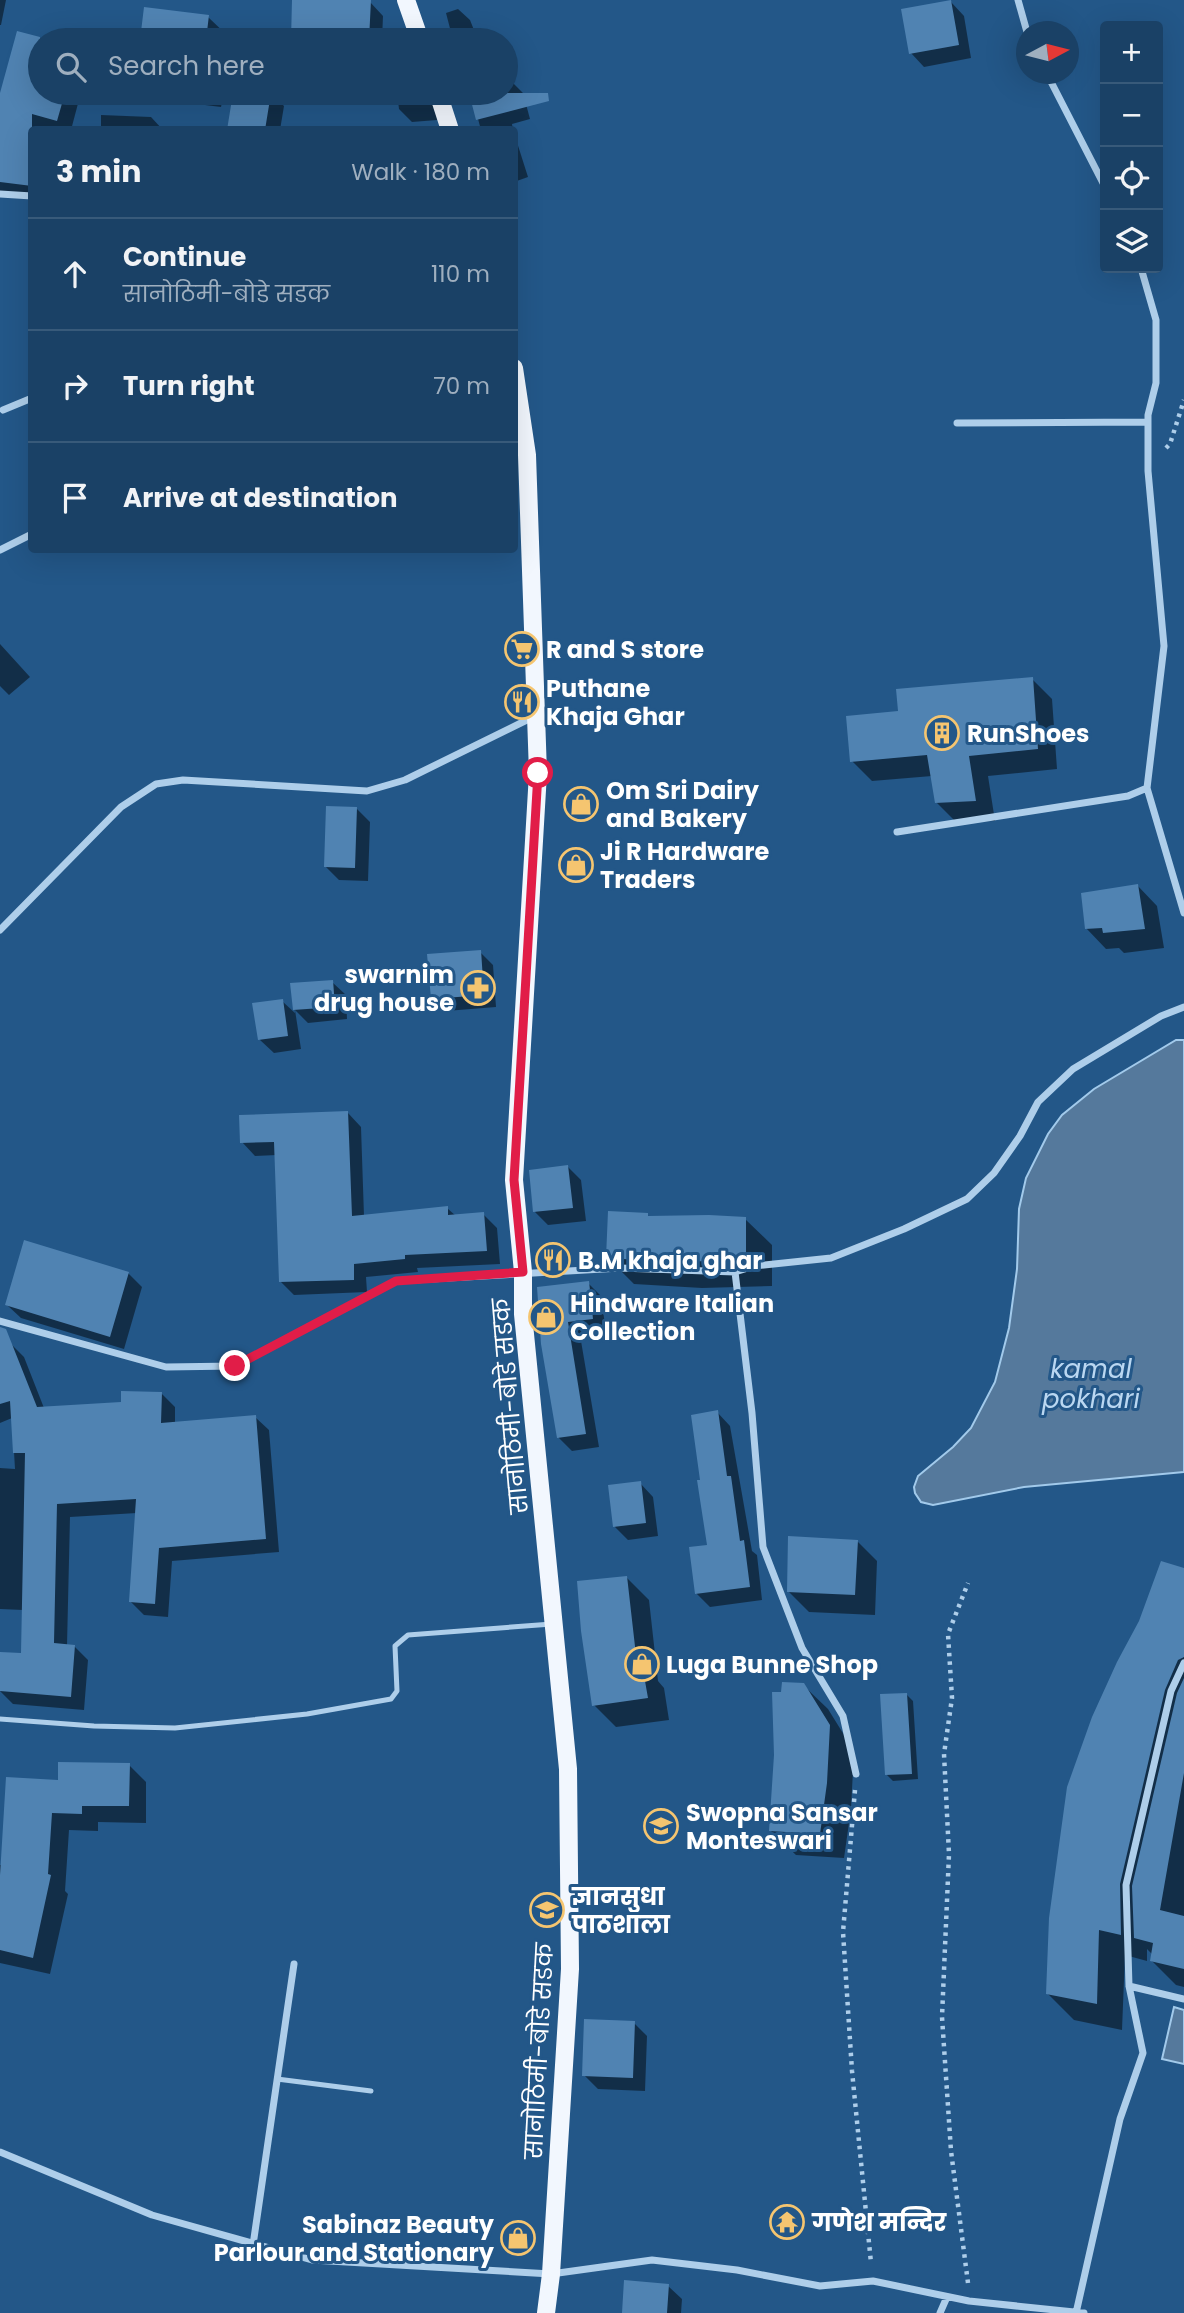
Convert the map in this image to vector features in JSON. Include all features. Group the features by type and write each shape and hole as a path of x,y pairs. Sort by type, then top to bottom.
{"main road":[{"path":"407,0 416,28"},
{"path":"442,105 449,126"},
{"name":"सानोठिमी-बोडे सडक","path":"518,394 527,454 538,773 514,1180 523,1272 523,1314 568,1769 570,1969 547,2313"}],"street":[{"path":"1018,0 1024,21"},
{"path":"1052,84 1100,177"},
{"path":"0,194 28,196"},
{"path":"1142,273 1156,320 1156,383 1148,422 1148,471 1164,646 1147,788 1184,913"},
{"path":"3,410 28,400"},
{"path":"957,423 1148,422"},
{"path":"0,550 28,536"},
{"path":"0,930 121,807 156,785 183,780 367,790 405,780 536,716"},
{"path":"897,832 1128,796 1147,788"},
{"path":"0,1321 166,1367 235,1366 396,1281 620,1268 735,1272 754,1266 831,1258 904,1229 967,1199 994,1173 1020,1136 1038,1102 1073,1069 1161,1016 1184,1007"},
{"path":"735,1272 752,1413 763,1547 802,1648 843,1716 856,1774"},
{"path":"0,2152 152,2215 312,2260 551,2274 652,2260 737,2270 820,2286 873,2281 969,2301 1079,2312 1120,2119 1143,2053 1129,1986 1126,1885 1171,1691 1184,1662"},
{"path":"253,2245 294,1964"},
{"path":"1129,1986 1184,1999"},
{"path":"940,2313 947,2297"}],"lane":[{"path":"0,1719 94,1726 175,1728 307,1714 391,1699 397,1691 395,1646 408,1635 555,1624"},
{"path":"277,2078 371,2091"}],"path":[{"path":"968,1583 948,1634 952,1698 944,1754 949,1854 942,2017 951,2151 967,2261 969,2301"},
{"path":"856,1774 843,1932 852,2071 873,2281"}],"water":[{"name":"kamal pokhari","path":"1176,1040 1184,1040 1184,1472 1024,1487 933,1505 921,1502 914,1487 918,1476 971,1428 995,1382 1009,1328 1017,1269 1019,1209 1026,1178 1048,1134 1062,1115 1094,1089"},
{"path":"1174,2007 1184,2010 1184,2064 1162,2059"}],"building":[{"path":"292,0 371,0 370,28 291,28"},
{"path":"951,0 959,45 909,54 901,9"},
{"path":"144,7 209,15 207,28 141,28"},
{"path":"17,31 28,34 28,105 62,105 57,121 32,114 32,126 28,126 28,186 0,182 0,93"},
{"path":"518,93 548,93 549,101 476,120 472,105 518,105"},
{"path":"231,105 269,105 266,126 228,126"},
{"name":"RunShoes","path":"1033,677 1038,749 969,756 976,801 935,803 927,755 850,762 846,716 898,711 896,689"},
{"path":"326,806 357,807 355,868 324,867"},
{"path":"1138,884 1145,929 1103,933 1102,928 1085,929 1081,893"},
{"path":"481,950 484,995 431,999 427,954"},
{"path":"333,980 335,1007 293,1010 290,983"},
{"path":"283,999 288,1036 258,1040 252,1003"},
{"path":"348,1111 352,1216 448,1206 448,1215 484,1212 487,1251 405,1255 405,1259 354,1264 354,1280 279,1282 274,1142 240,1143 239,1115"},
{"path":"568,1165 573,1208 533,1212 529,1170"},
{"path":"608,1211 648,1213 648,1216 746,1217 746,1260 674,1262 606,1258"},
{"path":"24,1240 129,1272 110,1337 5,1305"},
{"path":"589,1281 593,1319 568,1322 586,1434 557,1438 541,1344 537,1287"},
{"path":"0,1327 6,1329 37,1407 121,1402 121,1391 162,1392 161,1423 256,1415 266,1539 159,1548 155,1604 129,1602 136,1499 57,1504 54,1643 75,1645 71,1697 0,1691 0,1652 21,1653 25,1453 13,1453 10,1401 0,1404"},
{"path":"718,1410 727,1476 731,1476 750,1587 695,1594 689,1547 707,1545 691,1415"},
{"path":"641,1481 646,1523 613,1527 608,1485"},
{"path":"788,1536 858,1540 855,1595 787,1592"},
{"path":"1161,1561 1184,1568 1184,1657 1178,1660 1165,1690 1120,1884 1121,1935 1099,1930 1097,2004 1046,1994 1049,1918 1067,1787 1092,1717 1139,1621"},
{"path":"627,1576 637,1664 642,1664 648,1698 592,1706 577,1581"},
{"path":"1184,1678 1184,1773 1160,1910 1184,1916 1184,1969 1150,1961 1153,1943 1134,1938 1132,1886 1177,1693"},
{"path":"782,1682 804,1683 830,1725 827,1783 820,1834 769,1831 774,1755 772,1692 781,1692"},
{"path":"907,1693 912,1774 885,1775 880,1694"},
{"path":"58,1762 130,1763 129,1806 82,1806 82,1814 52,1813 48,1874 51,1875 33,1958 0,1950 0,1875 6,1777 58,1780"},
{"path":"584,2019 635,2021 633,2078 582,2076"},
{"path":"624,2280 669,2284 667,2313 622,2313"}],"place":[{"name":"R and S store","path":"522,649"},
{"name":"Puthane Khaja Ghar","path":"522,702"},
{"name":"RunShoes","path":"942,733"},
{"name":"Om Sri Dairy and Bakery","path":"581,804"},
{"name":"Ji R Hardware Traders","path":"576,865"},
{"name":"swarnim drug house","path":"478,988"},
{"name":"B.M khaja ghar","path":"553,1260"},
{"name":"Hindware Italian Collection","path":"546,1317"},
{"name":"Luga Bunne Shop","path":"642,1664"},
{"name":"Swopna Sansar Monteswari","path":"661,1826"},
{"name":"ज्ञानसुधा पाठशाला","path":"547,1910"},
{"name":"गणेश मन्दिर","path":"787,2222"},
{"name":"Sabinaz Beauty Parlour and Stationary","path":"518,2238"}],"route":[{"path":"235,1366 396,1281 523,1272 514,1180 538,773"}]}
